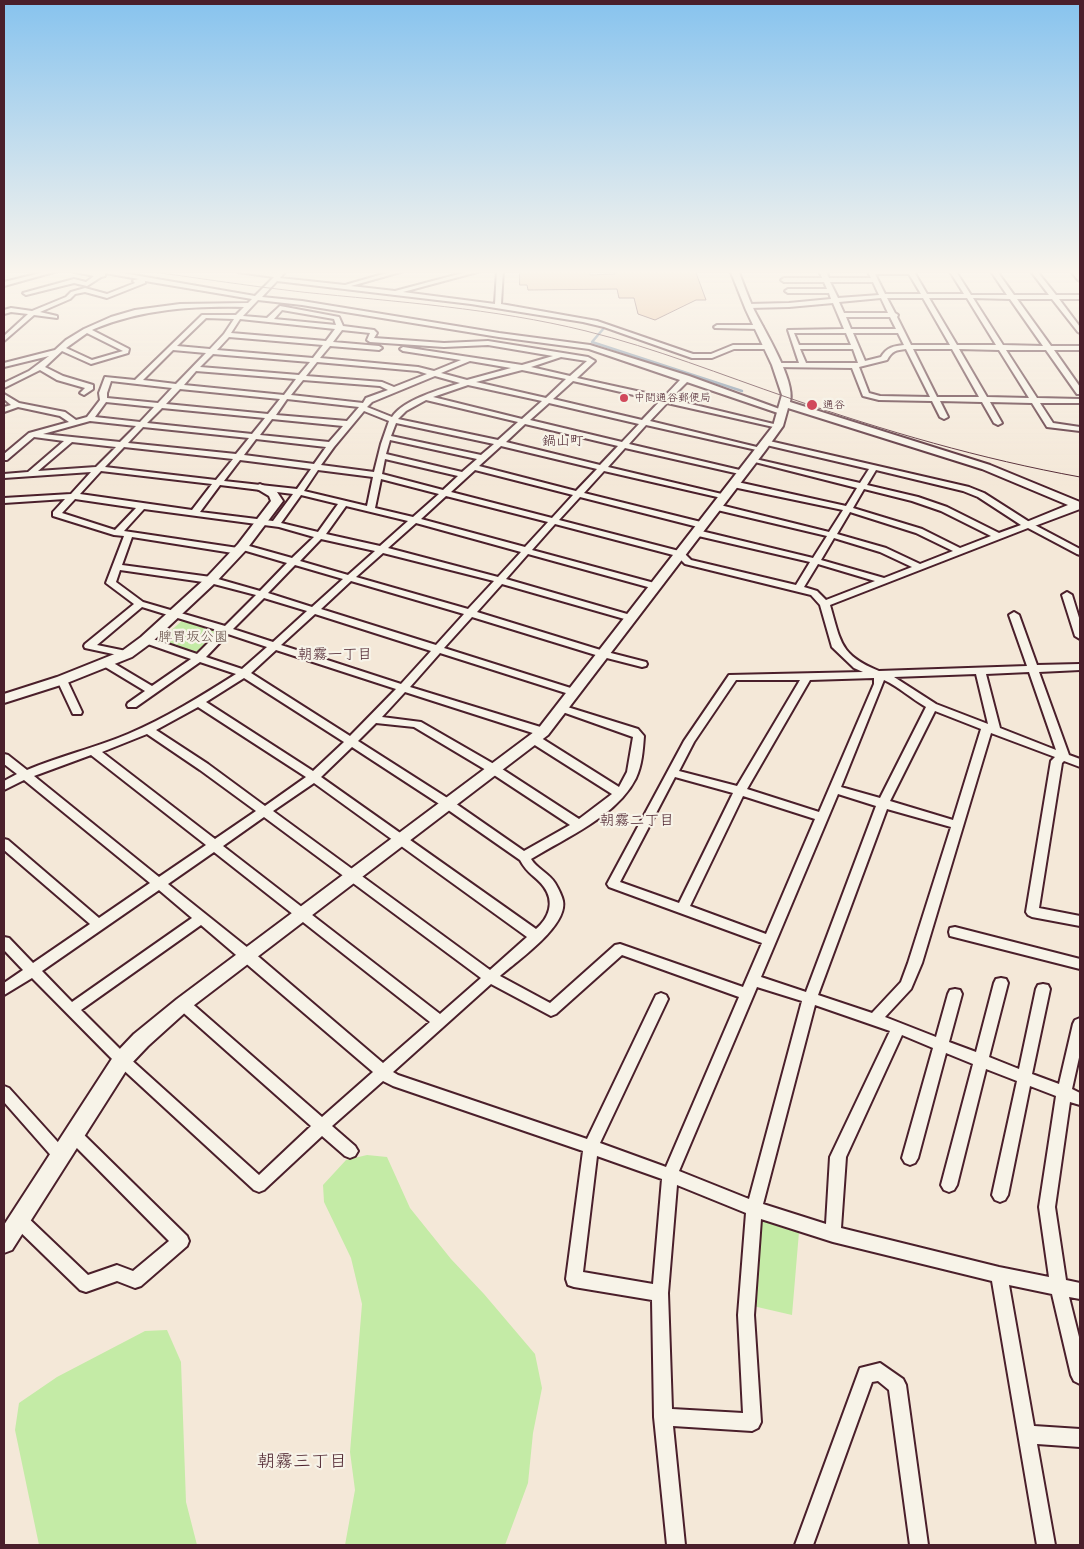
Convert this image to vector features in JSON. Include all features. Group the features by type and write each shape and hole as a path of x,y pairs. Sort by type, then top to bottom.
{"street":[{"path":"4,386 39,368 69,342"},
{"path":"4,365 25,361 58,350 91,362 126,352 127,350 111,342"},
{"path":"137,382 179,342"},
{"path":"221,342 56,514 117,533 241,549 293,561 642,664"},
{"path":"308,342 411,350 526,368 778,426"},
{"path":"4,786 23,775 148,730 198,702 244,672 591,361 488,343 444,345 404,342"},
{"path":"554,342 590,347 783,408 986,467 1080,505"},
{"path":"653,342 692,356 712,356 733,347 768,347"},
{"path":"4,1241 122,1060 141,1040 183,1004 495,770 538,735 561,708 778,426 787,395 777,365 766,342"},
{"path":"794,342 803,365"},
{"path":"853,342 866,394 871,396 888,399 1080,401"},
{"path":"908,342 944,417"},
{"path":"952,342 998,423"},
{"path":"999,342 1050,425 1080,429"},
{"path":"1045,342 1080,392"},
{"path":"194,513 327,344"},
{"path":"796,347 855,347"},
{"path":"777,365 859,366 884,358 888,351 895,348 910,347 1080,348"},
{"path":"173,348 418,369 466,382 646,421 874,467 966,489 981,495 1028,525 1080,552"},
{"path":"371,508 387,437 397,414 426,398 466,382 526,368 561,355"},
{"path":"276,523 331,445 369,400 468,359"},
{"path":"39,368 60,378 90,387 84,393 103,397 160,405 349,424"},
{"path":"196,369 301,379 382,384 394,390"},
{"path":"4,990 157,883 313,778 352,743 439,650 527,550 686,378"},
{"path":"90,419 103,397 108,379 363,406 394,420 603,467 883,550 920,567"},
{"path":"4,396 17,405 62,414 76,424"},
{"path":"426,398 525,420 741,473"},
{"path":"4,410 17,405"},
{"path":"4,458 32,435 90,419 331,445"},
{"path":"32,435 238,457 377,475 680,554 688,562 799,588 814,593 825,604 837,647 858,666 897,682 914,696 932,706 1080,763"},
{"path":"387,437 483,458"},
{"path":"30,474 70,440"},
{"path":"383,456 464,476"},
{"path":"751,460 863,486 944,509 1000,537"},
{"path":"799,588 874,467"},
{"path":"4,476 101,468 298,492 371,508 656,586"},
{"path":"473,468 580,492 699,529 816,560 885,581"},
{"path":"733,484 849,510 920,531 961,552"},
{"path":"4,700 106,664 127,654 146,640 211,580 241,549 277,501 273,494 260,487"},
{"path":"4,501 74,496 276,523 318,536 383,549 631,618"},
{"path":"132,705 199,658 325,530 344,502"},
{"path":"825,604 1080,505"},
{"path":"117,533 142,506"},
{"path":"129,534 118,568 111,582 140,604 175,613 403,688 538,735 621,794"},
{"path":"118,568 211,580 314,610 573,692"},
{"path":"1067,594 1080,636"},
{"path":"127,654 89,646 140,604"},
{"path":"1014,615 1064,756"},
{"path":"4,942 122,1060 258,1185 321,1126 547,927 553,919 558,902 549,884 530,868 524,857 448,804 244,672 146,640"},
{"path":"106,664 152,691"},
{"path":"769,940 613,884 689,741 733,677 807,677 1080,666"},
{"path":"875,1020 906,985 915,963 957,825 991,730 980,670"},
{"path":"676,1545 663,1417 660,1293 670,1175 879,684 879,674"},
{"path":"682,909 740,791 807,677"},
{"path":"62,680 77,712"},
{"path":"198,702 253,736 402,839 536,936"},
{"path":"663,1417 752,1422 746,1315 754,1208 810,998 883,803 932,706"},
{"path":"524,857 598,812 621,794 631,777 639,736 634,732 561,708"},
{"path":"373,719 417,724 495,770 578,824"},
{"path":"148,730 265,811 490,977 551,1010 620,949 747,994"},
{"path":"92,750 440,1022"},
{"path":"1064,756 1057,761 1032,912 1080,921"},
{"path":"4,758 200,919 248,956 393,1080 591,1147 754,1208 833,1234 999,1275 1080,1291"},
{"path":"673,773 740,791 821,817"},
{"path":"834,789 957,825"},
{"path":"4,843 98,924"},
{"path":"72,1010 200,919"},
{"path":"955,932 1080,964"},
{"path":"752,980 898,1028 1080,1098"},
{"path":"949,1185 1001,983"},
{"path":"1000,1195 1023,1077 1043,989"},
{"path":"910,1158 955,994"},
{"path":"660,1293 574,1279 591,1147 661,999"},
{"path":"183,1004 350,1151"},
{"path":"1080,1024 1064,1092 1047,1207 1059,1288 1080,1375"},
{"path":"833,1234 838,1157 898,1028"},
{"path":"4,1092 60,1155"},
{"path":"18,1219 86,1284 117,1273 135,1280 181,1241 73,1134"},
{"path":"999,1275 1046,1545"},
{"path":"804,1545 866,1374 880,1372 897,1385 919,1545"},
{"path":"1026,1434 1080,1438"}],"green space":[{"name":"脾胃坂公園","path":"184,619 222,631 198,654 159,641"},
{"path":"367,1155 387,1157 410,1208 451,1259 484,1294 535,1354 542,1388 533,1433 528,1483 505,1545 345,1545 355,1490 350,1452 362,1304 351,1258 324,1202 323,1185 346,1160"},
{"path":"762,1219 799,1232 792,1315 753,1306"},
{"path":"167,1330 181,1362 186,1502 197,1545 39,1545 15,1430 19,1403 57,1377 145,1331"}],"waterway":[{"path":"593,342 742,391"}],"tram line":[{"path":"627,342 897,433 1006,462 1080,477"}],"place":[{"name":"中間通谷郵便局","path":"624,398"},
{"name":"通谷","path":"812,405"}],"district":[{"name":"鍋山町","path":"563,441"},
{"name":"朝霧一丁目","path":"335,655"},
{"name":"朝霧二丁目","path":"637,821"},
{"name":"朝霧三丁目","path":"302,1462"}]}
